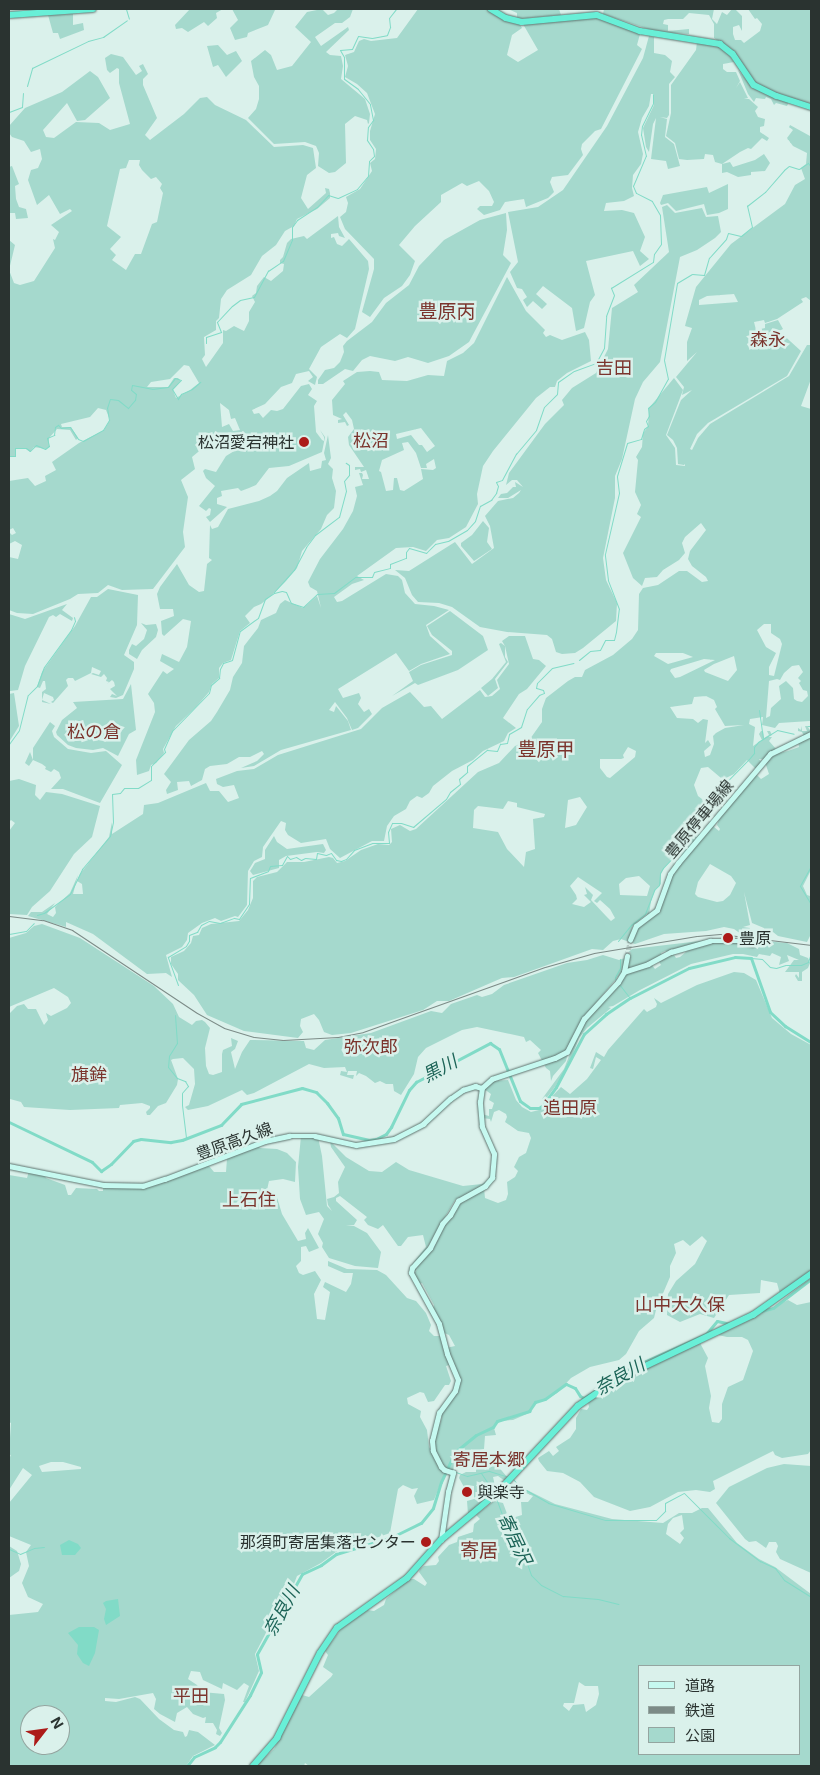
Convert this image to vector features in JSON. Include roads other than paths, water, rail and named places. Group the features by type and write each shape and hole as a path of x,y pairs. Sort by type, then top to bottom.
{"highway":[{"path":"9,15 93,9"},
{"path":"491,9 506,18 522,22 597,14 649,33 720,44 733,54 754,86 811,107"},
{"path":"253,1766 277,1738 331,1635 347,1620 401,1584 441,1540 482,1506 511,1478 574,1411 602,1388 761,1310 811,1274"}],"main road":[{"name":"豊原停車場線","path":"630,940 635,927 656,910 670,874 678,863 770,754 811,734"},
{"path":"624,972 648,964 671,952 710,941 740,941 754,944"},
{"path":"441,1540 453,1472 442,1469 432,1446 439,1413 453,1394 458,1380 447,1354 439,1324 411,1271 415,1262 430,1248 442,1224 450,1215 458,1200 485,1186 492,1178 494,1154 482,1127 480,1102 482,1088 489,1080 555,1058 567,1052 584,1019 618,982 624,972 627,956"},
{"name":"豊原高久線","path":"9,1166 104,1185 143,1186 166,1180 265,1141 289,1136 315,1136 356,1145 384,1142 407,1134 423,1124 442,1105 464,1090 475,1086 482,1088"},
{"path":"442,1528 449,1533"}],"waterway":[{"path":"126,9 129,19"},
{"path":"206,343 206,337 221,332 217,322 232,306 240,300 254,297 268,271 283,261 292,240 292,227 297,220 317,207 328,195 338,198 357,189 368,176 369,161 374,156 373,149 367,140 368,127 373,120 370,104 358,89 344,79 344,57 340,50 352,49 358,36 372,38 387,35 390,27 389,18 396,9"},
{"path":"27,86 32,68 88,41 103,37 127,20"},
{"path":"9,112 22,107 23,93"},
{"path":"37,915 44,913 70,894 82,869 110,836 113,822 112,794 120,793 124,788 138,788 151,780 151,766 165,752 164,749 172,731 209,693 211,685 219,678 223,663 232,660 240,631 258,618 265,599 274,593 282,591 286,592 291,603 303,607 317,594 334,593 355,577 372,577 374,572 390,568 390,564 406,558 406,552 409,548 426,553 435,544 448,541 467,530 475,521 480,506 491,500 496,493 498,486 496,482 502,480 516,454 536,430 544,407 557,394 558,382 574,371 596,363 604,348 606,316 614,295 611,288 653,262 654,254 661,244 660,215 652,201 636,193 633,186 646,156 641,135 642,126 653,103 653,94"},
{"path":"579,660 590,651 600,650 605,640 614,640 619,609 608,580 605,554 619,493 617,476 627,443 641,439 644,429 648,426 646,421 649,416 648,408 655,402 668,379 664,360 677,283 692,274 704,275 709,258 726,239 728,233 741,236 752,227 747,206 765,192 784,170 789,166 799,169 808,163 811,167"},
{"path":"9,456 15,456 15,448 26,448 30,451 36,445 45,449 49,446 47,438 54,435 55,427 58,425 61,428 70,427 78,439 83,441 103,430 109,420 107,408 110,399 118,400 128,408 135,400 136,394 131,390 132,385 152,389 168,387 175,378 181,380 172,389 178,399 181,394 192,389 200,382"},
{"path":"274,592 294,570 306,547 315,535 339,517 346,491 344,481 349,475 349,465 346,463"},
{"path":"9,744 19,730 28,695 37,686 44,667 71,630 75,621 74,617"},
{"path":"178,985 168,957 186,946 189,941 189,935 197,932 201,925 209,921 220,923 234,918 239,919 249,904 250,878 268,871 270,866 282,865 287,856 290,859 296,857 301,860 305,858 316,859 317,853 326,855 331,853 336,860 341,861 346,859 354,850 372,843 389,843 388,832 392,823 401,823 413,827 446,799 450,792 460,784 459,779 467,772 467,766 487,750 497,751 500,744 507,743 509,734 521,727 527,709 539,695 544,693 543,690 536,688 537,683 552,668 573,663"},
{"path":"759,710 763,738"},
{"path":"618,941 631,925 645,914 654,890 659,885 660,873 663,868 675,855 684,852 691,833 693,818 699,810 749,759 754,753 754,747 758,742 777,730 794,734"},
{"path":"811,866 800,886 811,904"},
{"path":"9,934 26,931 34,923"},
{"path":"751,958 762,959 770,967 776,968 786,965 801,965 808,962 810,956"},
{"name":"黒川","path":"9,1122 92,1162 101,1171 111,1164 133,1141 141,1139 171,1142 182,1140 221,1125 241,1104 302,1088 316,1092 327,1103 338,1118 343,1134 369,1140 376,1139 386,1134 391,1127 409,1090 416,1082 490,1043 499,1049 520,1101 530,1108 539,1108 556,1087 584,1034 606,1014 630,998 689,968 735,957 751,958 770,1012 785,1026 811,1042"},
{"path":"616,982 615,977 620,968 620,959"},
{"path":"619,984 630,998"},
{"path":"175,1015 177,1043 169,1056 168,1067 177,1078 185,1081 188,1086 182,1093 186,1139"},
{"name":"奈良川","path":"761,1311 773,1308 811,1279"},
{"name":"奈良川","path":"187,1766 194,1757 215,1747 220,1742 250,1695 261,1672 257,1654 302,1574 321,1565 336,1554 392,1537 421,1523 433,1508 441,1482 455,1452 476,1435 493,1427 497,1421 529,1411 535,1402 545,1399 566,1384 575,1388 580,1396 584,1398 630,1368 706,1334 717,1321 731,1324"},
{"name":"寄居沢","path":"453,1471 467,1476 489,1471 509,1477"},
{"name":"寄居沢","path":"481,1473 494,1492"},
{"path":"513,1479 519,1486 548,1503 605,1520 656,1520 665,1511 665,1503 684,1493 729,1538 760,1561 775,1568 784,1580 811,1597"},
{"name":"寄居沢","path":"496,1498 509,1534 520,1543 531,1575 541,1585 563,1596 598,1599 618,1604"},
{"path":"9,1549 20,1554 34,1548 44,1547"}],"tunnel":[{"path":"627,956 630,940"}],"railway":[{"path":"9,916 43,920 72,930 197,1013 224,1028 254,1037 283,1040 338,1037 363,1032 545,967 594,953 720,934 811,945"}],"place":[{"name":"松沼愛宕神社","path":"304,442"},
{"name":"豊原","path":"728,938"},
{"name":"與楽寺","path":"467,1492"},
{"name":"那須町寄居集落センター","path":"426,1542"}],"district":[{"name":"豊原丙","path":"447,312"},
{"name":"森永","path":"768,340"},
{"name":"吉田","path":"614,368"},
{"name":"松沼","path":"371,441"},
{"name":"松の倉","path":"94,732"},
{"name":"豊原甲","path":"546,750"},
{"name":"弥次郎","path":"371,1047"},
{"name":"旗鉾","path":"89,1075"},
{"name":"追田原","path":"570,1108"},
{"name":"上石住","path":"249,1200"},
{"name":"山中大久保","path":"680,1305"},
{"name":"寄居本郷","path":"489,1460"},
{"name":"寄居","path":"479,1551"},
{"name":"平田","path":"191,1696"}]}
